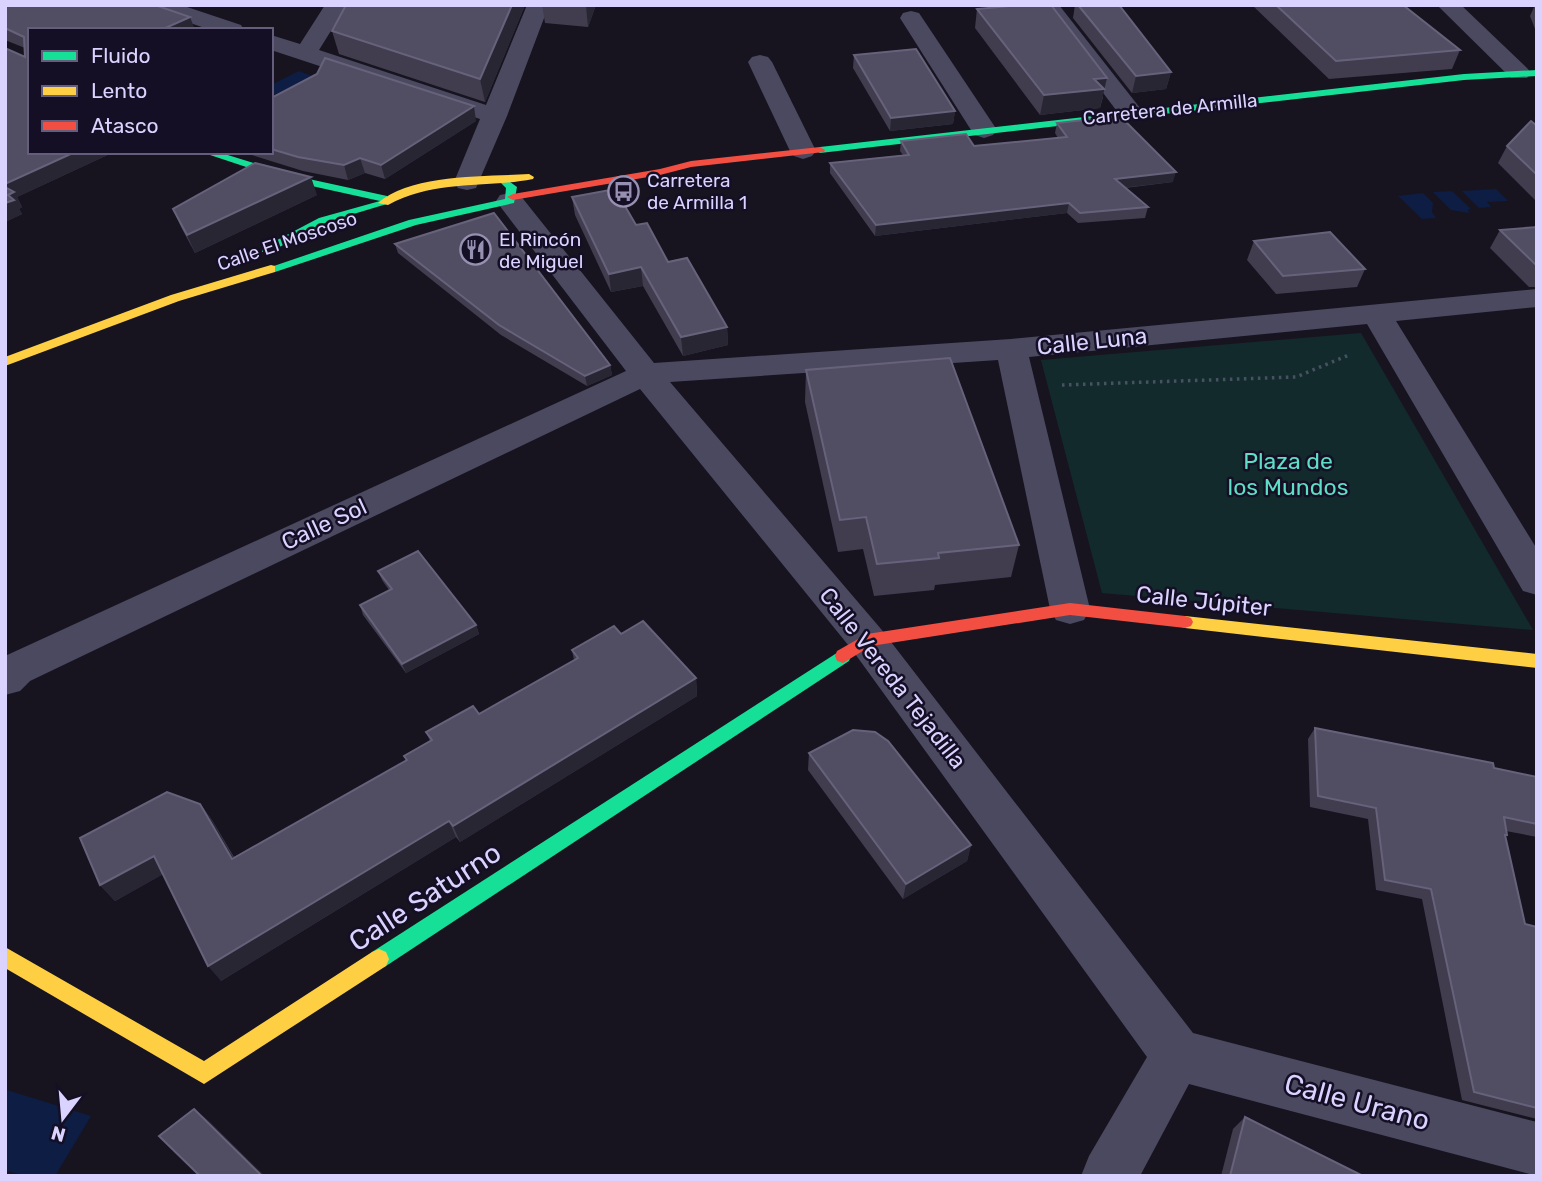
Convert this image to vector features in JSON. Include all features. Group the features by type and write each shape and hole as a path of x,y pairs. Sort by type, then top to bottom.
{"street":[{"path":"159,5 227,28"},
{"path":"305,54 336,5"},
{"path":"467,182 538,5"},
{"path":"1048,5 1131,113"},
{"path":"1448,5 1528,73"},
{"path":"911,18 984,130"},
{"path":"273,43 495,116"},
{"path":"760,62 803,150"},
{"name":"Carretera de Armilla","path":"509,192 803,150 1131,113 1528,73"},
{"path":"212,154 273,176 386,201 392,217 413,222"},
{"name":"Calle El Moscoso","path":"174,298 323,220 407,192 487,178 509,192"},
{"name":"Calle El Moscoso","path":"5,362 174,298 509,192"},
{"name":"Calle Vereda Tejadilla","path":"509,192 645,374 867,640 1177,1055"},
{"name":"Calle Luna","path":"645,374 1011,349 1537,298"},
{"path":"1375,312 1537,581"},
{"path":"1011,349 1070,609"},
{"name":"Calle Sol","path":"9,664 645,374"},
{"name":"Calle Júpiter","path":"867,640 1070,609 1537,661"},
{"name":"Calle Saturno","path":"5,957 204,1073 867,640"},
{"path":"1109,1176 1177,1055"},
{"name":"Calle Urano","path":"1177,1055 1537,1149"}],"path":[{"path":"1019,387 1296,377 1369,346 1394,345"}],"green space":[{"name":"Plaza de los Mundos","path":"1361,333 1533,630 1102,593 1041,360"}],"water":[{"path":"299,71 315,77 273,95 273,84"},
{"path":"1496,189 1508,201 1487,202 1491,207 1479,208 1462,191"},
{"path":"1452,191 1471,209 1468,209 1469,213 1451,210 1433,192"},
{"path":"1423,193 1433,203 1432,212 1436,218 1422,219 1398,196"},
{"path":"7,1090 91,1116 55,1176 25,1176 5,1170"}],"building":[{"path":"5,5 155,5 190,17 165,28 28,28 28,154 71,154 5,184 5,48 25,57 24,37 5,28"},
{"path":"346,5 512,5 480,79 332,31"},
{"path":"1051,5 1107,78 1094,79 1104,89 1044,95 977,9"},
{"path":"1078,5 1119,5 1171,72 1136,76"},
{"path":"1276,5 1403,5 1460,50 1336,61"},
{"path":"916,49 955,111 891,118 854,55"},
{"path":"325,58 474,106 381,165 360,158 344,165 273,150 273,97 317,74"},
{"path":"1120,116 1176,172 1115,179 1148,207 1080,213 1069,203 876,225 830,163 909,155 901,141 966,134 974,146 1067,137 1057,123"},
{"path":"1531,121 1537,126 1537,175 1507,146"},
{"path":"255,163 311,177 187,235 173,209"},
{"path":"5,187 14,192 8,195 14,200 5,203"},
{"path":"615,189 636,225 647,223 668,262 687,258 727,327 681,337 641,267 609,274 572,197"},
{"path":"494,213 610,365 585,376 499,325 395,244"},
{"path":"1537,227 1537,266 1500,230"},
{"path":"1330,232 1365,269 1283,276 1254,241"},
{"path":"950,358 1019,545 938,553 939,558 877,564 866,517 840,520 806,370"},
{"path":"418,551 476,625 402,664 360,605 392,589 378,571"},
{"path":"643,621 696,678 453,826 449,821 208,966 154,856 100,885 80,838 167,792 200,804 232,859 407,760 404,756 432,740 426,732 473,706 479,714 578,658 572,650 614,626 621,634"},
{"path":"1315,728 1493,763 1494,768 1537,777 1537,824 1504,817 1505,835 1525,924 1537,927 1537,1108 1474,1092 1431,889 1385,880 1376,808 1318,796"},
{"path":"853,730 875,732 888,741 971,845 906,884 809,753"},
{"path":"194,1109 262,1176 200,1176 159,1136"},
{"path":"1245,1117 1363,1176 1230,1176"}],"traffic: fast":[{"path":"820,150 1464,77 1537,73"},
{"path":"212,154 293,179 383,198"},
{"path":"271,269 413,222 510,201 512,187 503,180"},
{"path":"266,250 323,220 384,203"},
{"path":"379,959 843,656"}],"traffic: slow":[{"path":"384,203 435,184 529,177"},
{"path":"5,362 175,298 271,269"},
{"path":"1185,622 1537,661"},
{"path":"5,957 204,1073 379,959"}],"traffic: jam":[{"path":"513,197 660,172 691,164 820,150"},
{"path":"843,656 867,640 1070,609 1185,622"}],"place":[{"name":"Carretera de Armilla 1","path":"624,191"},
{"name":"El Rincón de Miguel","path":"476,250"}]}
